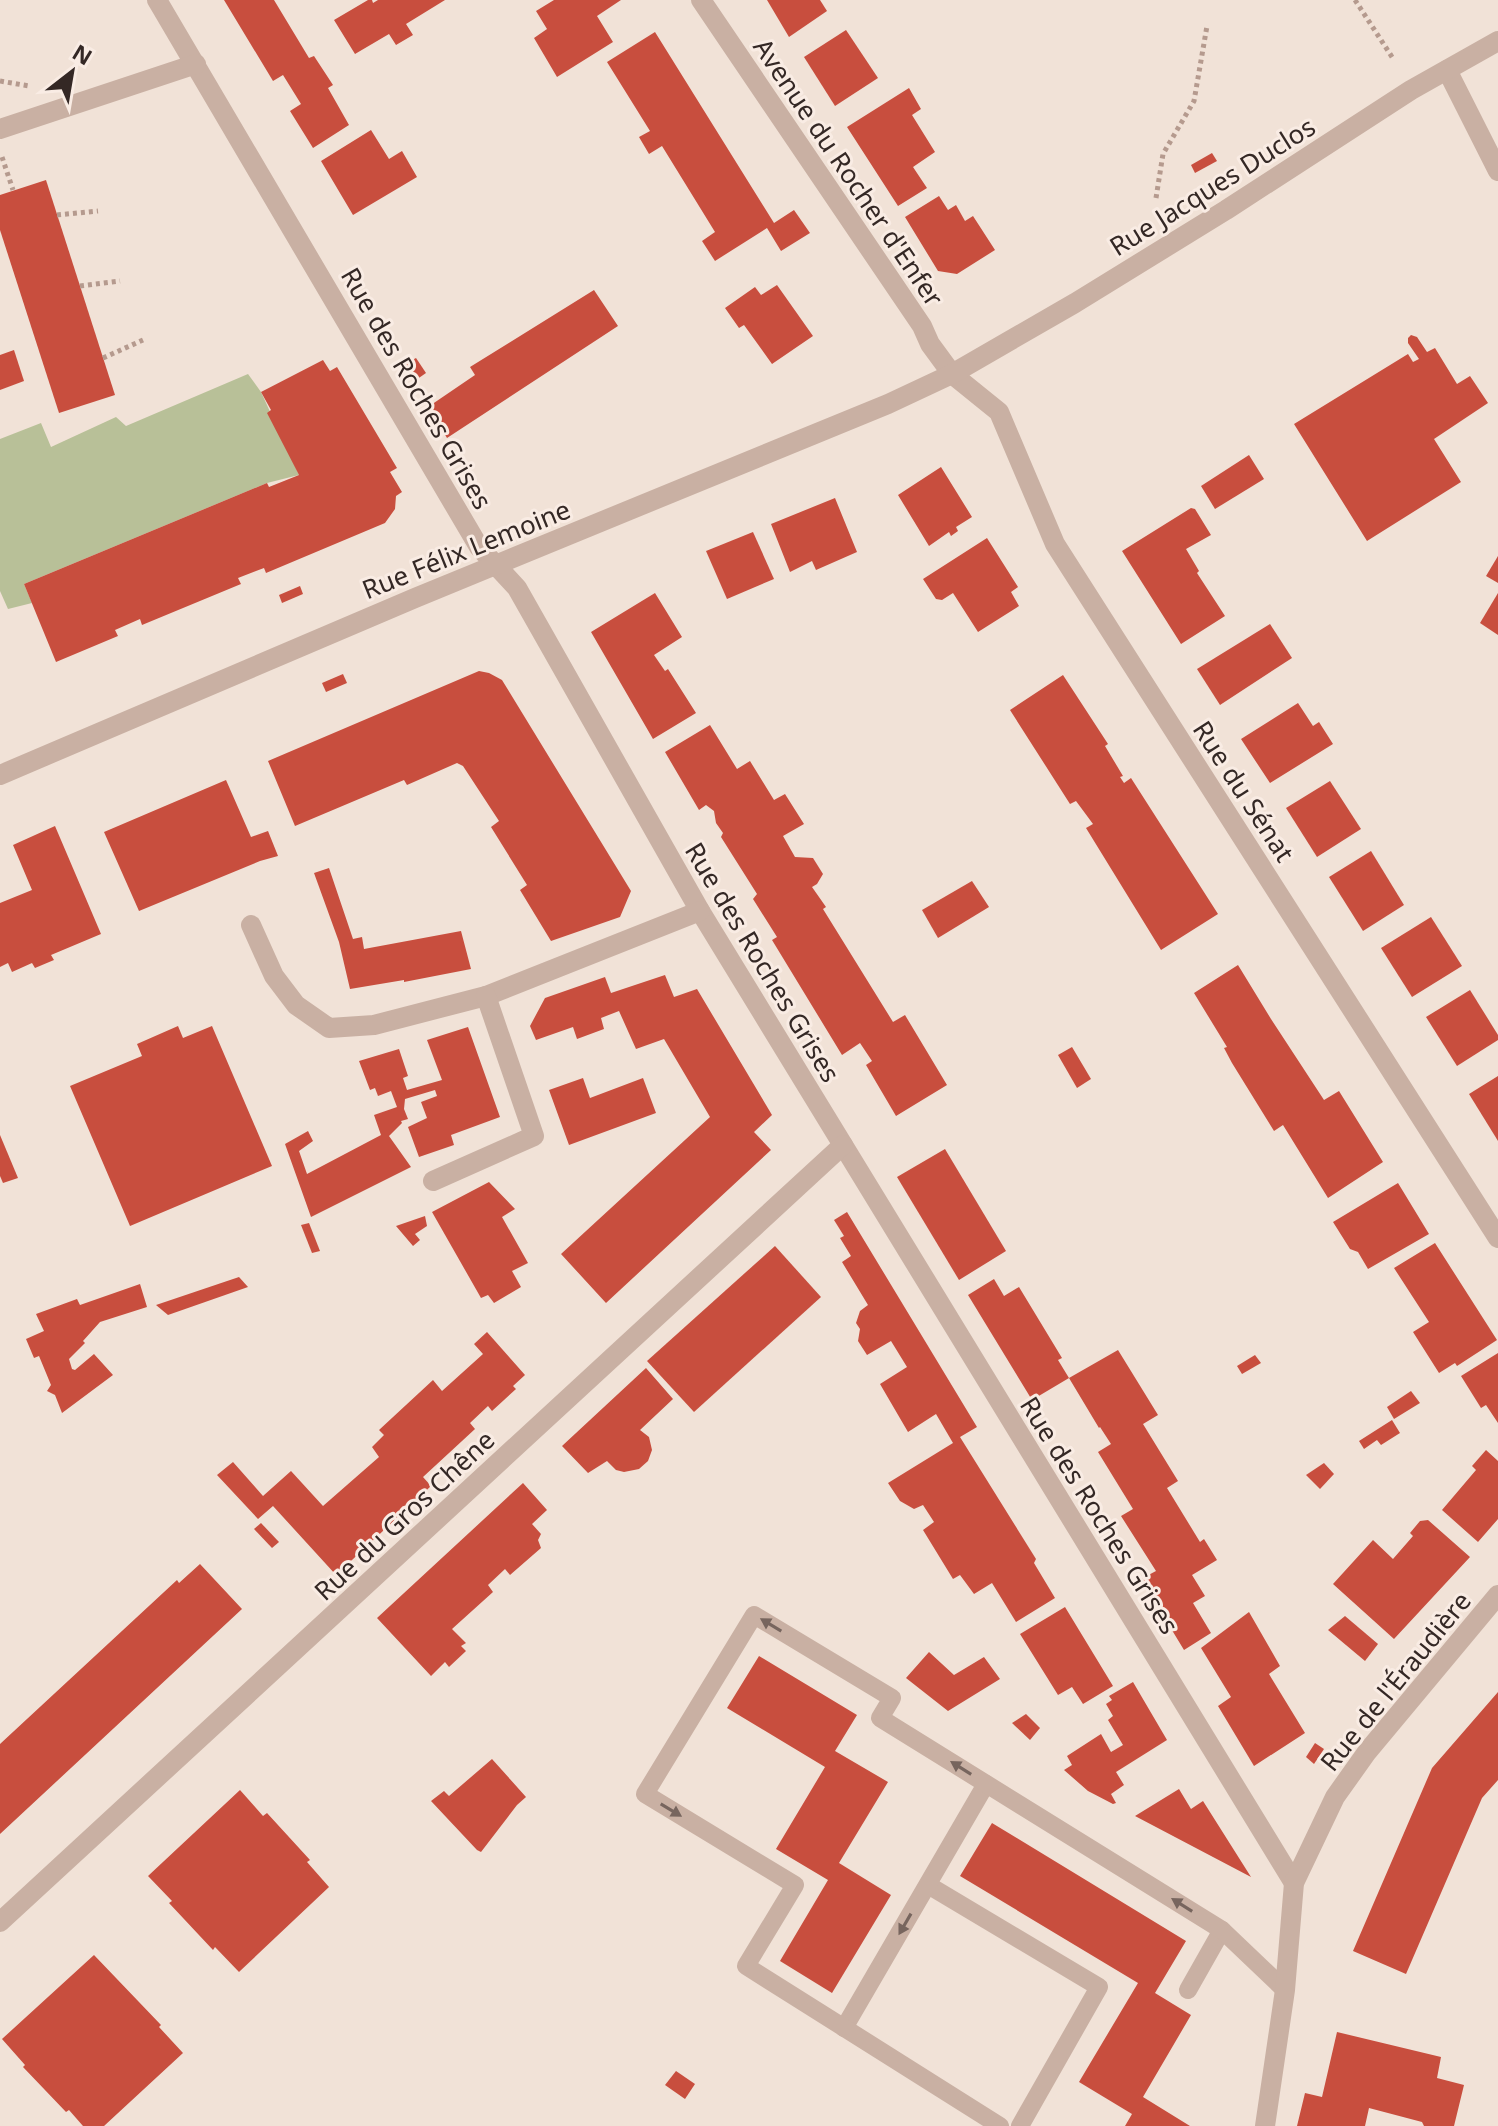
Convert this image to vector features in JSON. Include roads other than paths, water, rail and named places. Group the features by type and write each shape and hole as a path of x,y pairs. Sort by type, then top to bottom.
{"street":[{"name":"Rue des Roches Grises","path":"157,0 479,547 517,588 700,911 1294,1883"},
{"name":"Avenue du Rocher d'Enfer","path":"701,0 952,374"},
{"name":"Rue Jacques Duclos","path":"952,374 1214,218 1411,90 1498,41"},
{"path":"0,129 196,64"},
{"path":"1447,70 1498,171"},
{"name":"Rue Félix Lemoine","path":"0,775 496,564 888,404 952,374"},
{"name":"Rue du Sénat","path":"952,374 999,412 1055,544 1498,1238"},
{"path":"251,925 274,976 296,1005 329,1028 374,1025 486,996 700,911"},
{"path":"433,1181 534,1136 486,996"},
{"name":"Rue du Gros Chêne","path":"0,1922 843,1145"},
{"name":"Rue de l'Éraudière","path":"1265,2126 1285,1990 1294,1883 1335,1797 1367,1752 1498,1595"}],"lane":[{"path":"1000,2126 746,1966 795,1885 645,1794 754,1615 892,1698 880,1718 1222,1930 1285,1990"},
{"path":"844,2028 986,1784"},
{"path":"928,1885 1099,1987 1020,2126"},
{"path":"1188,1990 1222,1930"}]}
